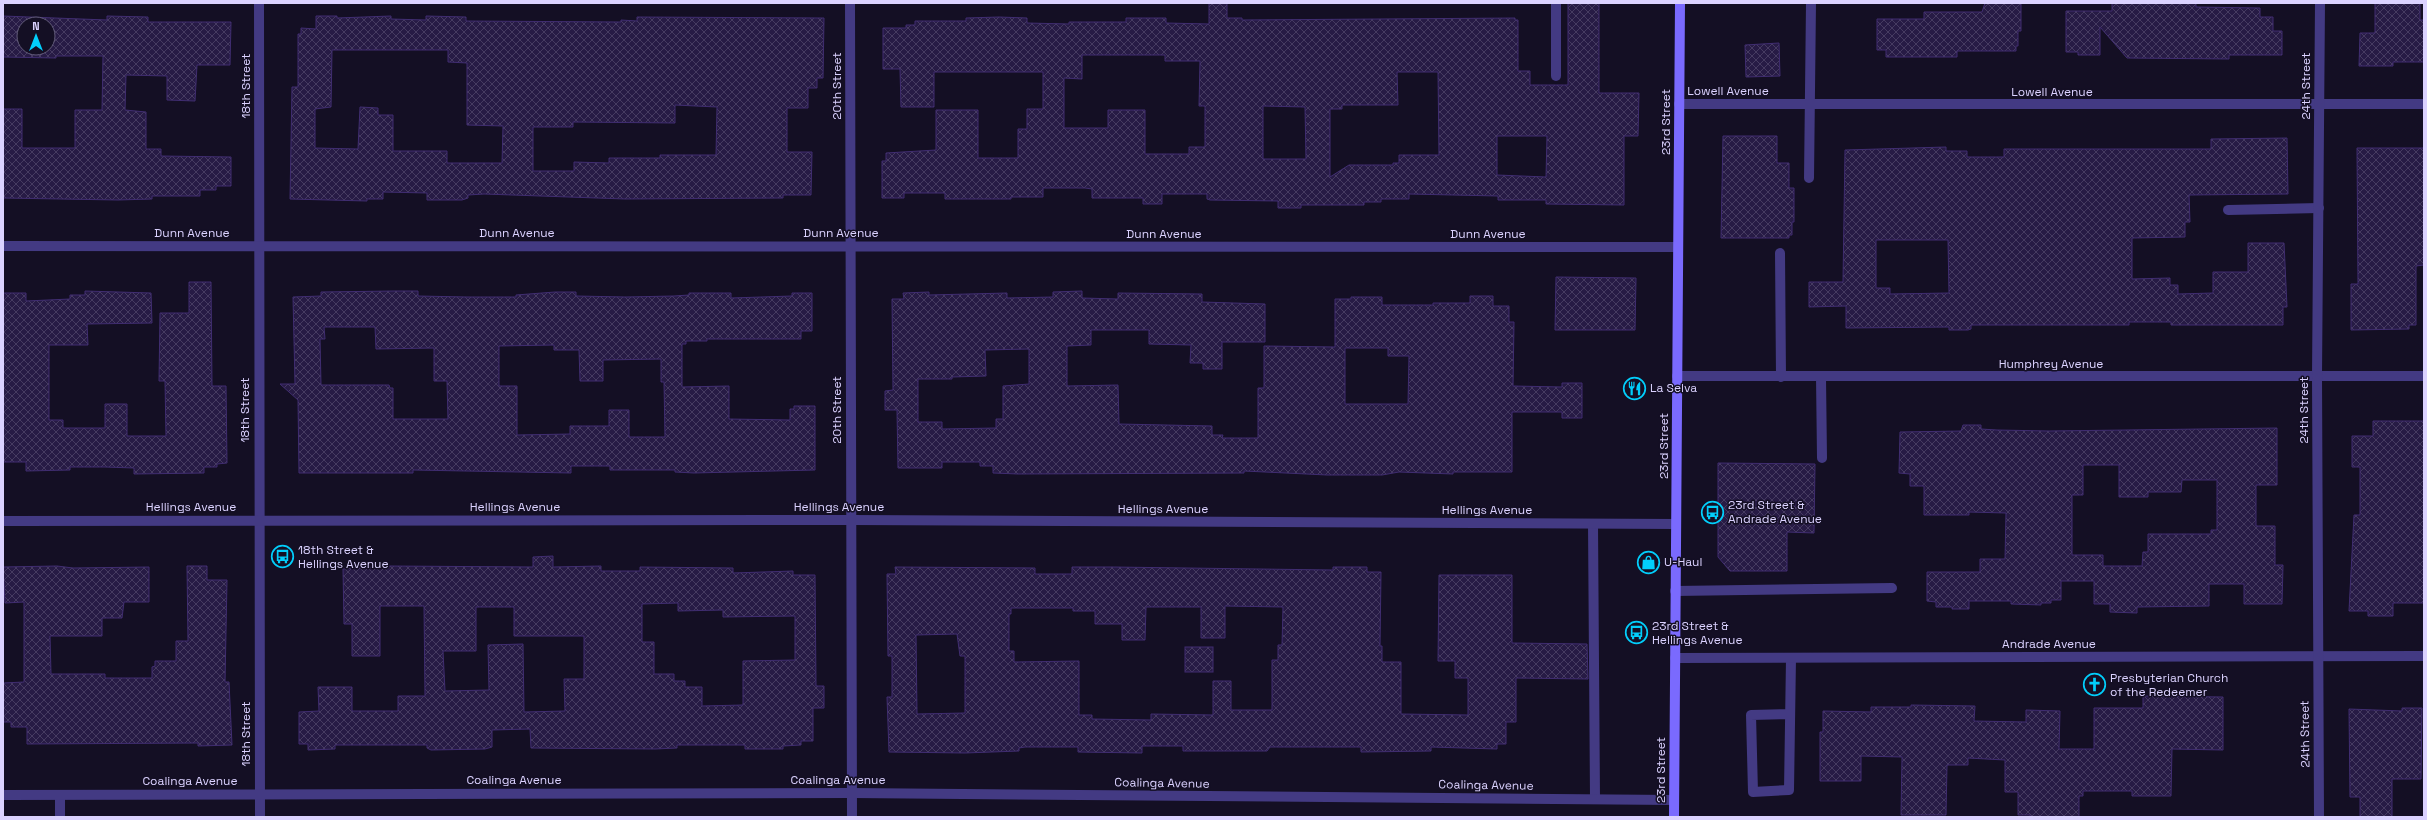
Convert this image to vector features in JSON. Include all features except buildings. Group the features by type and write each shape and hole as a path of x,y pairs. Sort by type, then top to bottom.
{"main road":[{"name":"23rd Street","path":"1674,817 1679,104 1678,5"}],"street":[{"name":"18th Street","path":"260,3 258,246 260,817"},
{"name":"20th Street","path":"850,3 852,817"},
{"path":"1556,3 1556,76"},
{"path":"1809,178 1811,3"},
{"name":"24th Street","path":"2319,817 2316,376 2320,3"},
{"name":"Lowell Avenue","path":"1679,104 2424,104"},
{"path":"2228,210 2319,208"},
{"name":"Dunn Avenue","path":"3,246 1678,246"},
{"path":"1780,253 1781,378"},
{"name":"Humphrey Avenue","path":"1677,376 1781,378 2424,376"},
{"path":"1821,377 1822,458"},
{"name":"Hellings Avenue","path":"3,521 851,520 1676,524"},
{"path":"1594,524 1595,799"},
{"path":"1675,591 1892,588"},
{"name":"Andrade Avenue","path":"1675,658 2424,656"},
{"path":"1790,714 1751,715 1753,792 1789,790 1791,658"},
{"name":"Coalinga Avenue","path":"3,795 852,793 1674,800"},
{"path":"60,795 60,817"}],"place":[{"name":"La Selva","path":"1635,388"},
{"name":"23rd Street & Andrade Avenue","path":"1713,512"},
{"name":"18th Street & Hellings Avenue","path":"282,557"},
{"name":"U-Haul","path":"1648,562"},
{"name":"23rd Street & Hellings Avenue","path":"1636,633"},
{"name":"Presbyterian Church of the Redeemer","path":"2095,685"}]}
